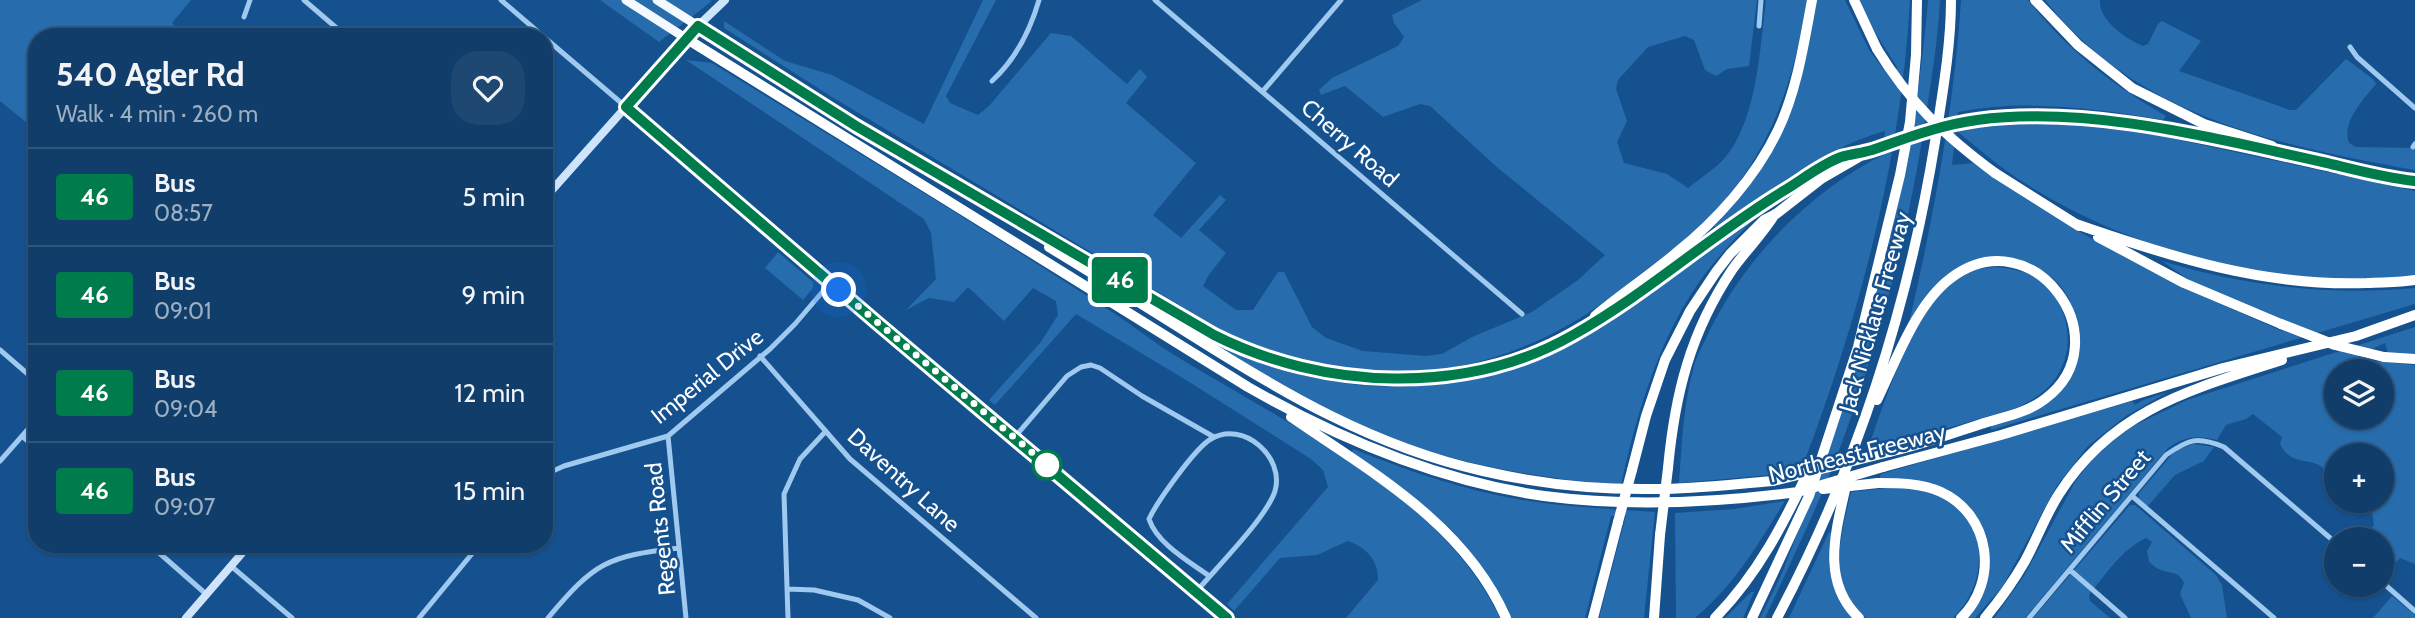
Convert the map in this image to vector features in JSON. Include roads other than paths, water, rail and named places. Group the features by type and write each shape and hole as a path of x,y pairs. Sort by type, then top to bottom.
{"highway":[{"path":"626,0 687,39"},
{"path":"657,0 856,126 1214,335 1283,362 1343,376 1389,380 1456,375 1520,359 1571,337 1632,299 1753,209 1840,158 1870,151 1927,130 1977,120 2046,116 2132,123 2415,181"},
{"path":"1571,337 1678,251 1721,210 1761,160 1779,129 1802,51 1812,0"},
{"path":"1854,0 1877,49 1899,84 1925,115 1995,173 2076,224 2184,283 2335,345 2384,357 2415,359"},
{"name":"Jack Nicklaus Freeway","path":"1752,618 1809,496 1858,347 1910,122 1916,55 1917,0"},
{"name":"Jack Nicklaus Freeway","path":"1777,618 1828,512 1852,454 1896,321 1926,198 1943,94 1951,0"},
{"path":"2035,0 2078,45 2132,89 2204,124 2326,163"},
{"name":"Northeast Freeway","path":"687,39 1248,387 1337,434 1399,459 1480,483 1544,496 1686,503 1798,492 2001,435 2223,368 2356,336 2415,315"},
{"path":"1593,618 1656,384 1689,311 1730,254 1764,220 1776,214 1821,179 1870,151"},
{"path":"994,208 1034,237 1256,377 1314,409 1384,441 1483,471 1593,487 1658,489 1773,481 1928,443 2015,414 2032,407 2053,392 2070,364 2075,340 2070,309 2052,284 2034,270 2003,262 1973,266 1954,276 1938,290 1925,307 1898,354 1862,428"},
{"path":"1654,618 1668,468 1678,391 1687,360 1713,300 1733,269 1776,214"},
{"path":"2076,224 2162,254 2225,271 2278,280 2340,284 2415,281"},
{"path":"1985,618 2026,559 2057,496 2092,450 2147,410 2174,396 2356,336"},
{"path":"1248,387 1351,457 1431,517 1475,565 1506,618"},
{"path":"1715,618 1755,571 1783,526 1825,444"},
{"path":"1852,454 1834,548 1833,568 1843,599 1859,618"},
{"path":"1798,492 1902,482 1924,486 1958,502 1971,515 1979,531 1986,564 1977,597 1961,618"}],"main road":[{"path":"553,189 698,26 725,0"},
{"path":"626,107 1227,618"},
{"path":"186,618 242,553"}],"street":[{"path":"244,17 250,0"},
{"path":"304,0 337,28"},
{"path":"501,0 534,28"},
{"path":"992,81 1004,70 1021,45 1039,0"},
{"name":"Cherry Road","path":"1155,0 1522,314"},
{"path":"1263,91 1341,0"},
{"path":"1759,26 1761,0"},
{"path":"553,45 626,107"},
{"path":"2350,47 2357,57 2415,108"},
{"name":"Imperial Drive","path":"553,471 668,436 795,324 830,283"},
{"path":"0,350 28,374"},
{"name":"Daventry Lane","path":"760,356 866,473 1036,618"},
{"path":"1014,438 1067,376 1081,367 1091,365 1100,368 1203,433 1214,437 1238,436 1257,443 1271,458 1277,481 1272,498 1263,513 1196,592"},
{"path":"0,461 28,429"},
{"path":"788,618 784,494 800,459 826,431"},
{"path":"22,436 28,441"},
{"name":"Regents Road","path":"668,436 686,618"},
{"path":"1209,576 1174,550 1156,532 1149,519 1193,457 1214,437"},
{"name":"Mifflin Street","path":"2029,618 2166,455 2187,441 2206,439 2224,447 2324,533"},
{"path":"2132,496 2274,618"},
{"path":"548,618 577,584 596,568 621,556 680,548"},
{"path":"159,553 206,594"},
{"path":"419,618 473,553"},
{"path":"231,566 292,618"},
{"path":"2070,570 2125,618"},
{"path":"787,589 814,590 858,600 890,618"},
{"path":"2394,593 2415,611"}]}
